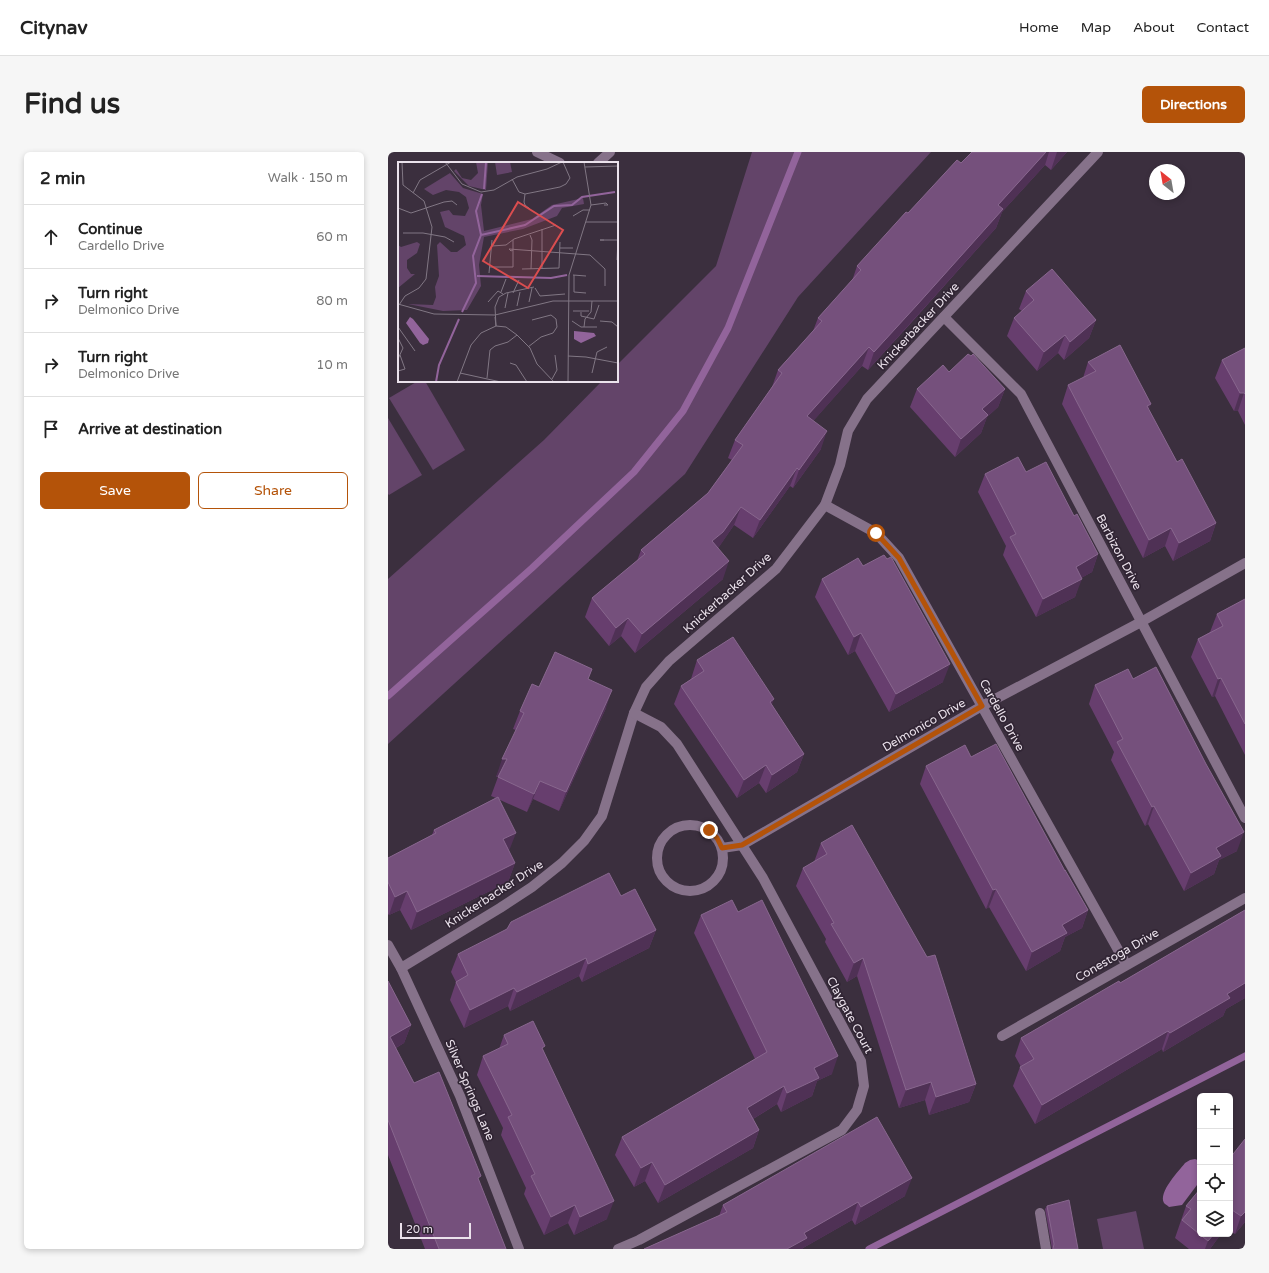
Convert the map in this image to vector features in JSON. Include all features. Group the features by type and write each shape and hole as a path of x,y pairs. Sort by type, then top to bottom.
{"street":[{"path":"537,152 558,162"},
{"path":"599,162 610,152"},
{"name":"Knickerbacker Drive","path":"401,968 532,887 562,863 584,841 602,816 634,713 646,687 669,660 776,569 825,505 840,465 848,432 867,399 1098,152"},
{"name":"Barbizon Drive","path":"944,317 1021,394 1245,818"},
{"name":"Cardello Drive","path":"825,505 876,533 899,558 1126,964"},
{"name":"Delmonico Drive","path":"722,848 742,845 982,706 1141,622 1245,564"},
{"name":"Claygate Court","path":"618,1249 639,1240 842,1130 857,1110 864,1086 861,1061 763,878 677,744 662,727 634,713"},
{"path":"686,825 698,826 709,830 717,838 722,848 722,868 717,878 708,886 698,890 689,891 678,889 668,882 658,866 657,854 660,843 667,834 686,825"},
{"name":"Conestoga Drive","path":"1002,1036 1126,964 1245,898"},
{"name":"Silver Springs Lane","path":"388,945 401,968 460,1096 519,1249"},
{"path":"1040,1213 1046,1249"}],"shaded area":[{"path":"752,152 931,152 798,297 685,474 388,744 388,579 544,440 601,382 618,382 618,364 716,266"},
{"path":"416,382 426,382 465,450 433,470 389,398"},
{"path":"388,418 422,475 389,495 388,494"},
{"path":"1190,1160 1197,1160 1197,1185 1182,1205 1169,1207 1164,1203 1163,1198 1166,1188 1185,1163"},
{"path":"1136,1211 1144,1249 1103,1249 1097,1219"}],"building":[{"path":"972,152 1046,152 998,205 1003,209 917,305 874,352 869,347 807,416 827,431 799,470 797,468 760,520 741,507 723,532 712,541 729,561 642,634 628,618 616,628 592,598 645,554 641,550 708,493 743,445 735,440 782,373 778,370 822,321 818,318 861,270 857,266 906,212 908,213 957,160 961,163"},
{"path":"1052,269 1096,320 1070,342 1065,335 1044,352 1014,318 1034,300 1026,291"},
{"path":"1120,345 1151,404 1147,406 1177,462 1182,459 1216,523 1179,543 1171,528 1149,540 1068,385 1096,371 1088,362"},
{"path":"1245,348 1245,394 1240,393 1222,360"},
{"path":"968,354 971,356 973,354 1005,389 982,409 988,415 961,439 917,389 943,365 949,372"},
{"path":"1018,457 1026,472 1046,462 1074,516 1077,514 1098,554 1076,567 1082,579 1043,599 1010,537 1016,534 985,474"},
{"path":"884,555 887,559 891,557 950,664 896,694 861,633 854,637 822,579 858,558 863,566"},
{"path":"1245,599 1245,724 1221,678 1218,679 1198,639 1223,626 1217,614"},
{"path":"733,637 774,699 770,702 804,754 772,775 766,765 744,780 681,686 704,671 697,660"},
{"path":"555,652 592,669 588,679 612,690 566,792 540,781 534,794 498,777 507,759 502,759 524,713 520,711 532,684 539,687"},
{"path":"1156,667 1206,764 1244,832 1216,848 1221,856 1191,873 1154,806 1152,807 1117,742 1123,739 1095,685 1128,669 1133,679"},
{"path":"996,744 1065,871 1088,910 1062,925 1067,933 1032,952 996,889 993,890 926,766 965,745 971,757"},
{"path":"498,797 516,833 503,839 515,863 417,912 407,891 395,897 388,882 388,858 436,833 434,830"},
{"path":"852,825 927,957 935,955 976,1084 936,1097 931,1082 906,1090 863,958 854,963 831,924 834,923 803,868 827,854 821,843"},
{"path":"609,873 621,896 635,889 656,930 588,964 586,958 517,992 514,988 470,1010 456,982 468,975 458,954 507,929 511,922"},
{"path":"732,900 738,912 762,900 838,1056 814,1068 819,1078 787,1093 784,1086 747,1108 759,1130 665,1185 652,1162 641,1168 622,1137 767,1052 701,915"},
{"path":"1245,910 1245,983 1227,994 1230,998 1170,1033 1168,1031 1042,1105 1020,1067 1034,1059 1021,1038 1119,981 1120,983"},
{"path":"388,981 411,1025 390,1037 414,1083 439,1072 481,1176 478,1178 506,1249 439,1249 388,1120"},
{"path":"533,1021 545,1046 542,1048 614,1201 580,1217 575,1205 551,1217 531,1176 535,1174 508,1117 512,1115 483,1056 508,1044 504,1035"},
{"path":"877,1117 912,1178 861,1207 858,1202 804,1233 807,1238 787,1249 644,1249 727,1212 723,1205"},
{"path":"1245,1139 1245,1212 1241,1216 1233,1211 1233,1154"},
{"path":"1197,1193 1197,1232 1182,1220 1191,1209 1186,1206"},
{"path":"1069,1200 1078,1249 1053,1249 1054,1244 1047,1206"},
{"path":"1203,1237 1211,1237 1208,1241"}],"waterway":[{"path":"388,696 532,568 634,472 683,411 728,328 798,152"},
{"path":"869,1249 1245,1056"}],"route":[{"path":"709,830 717,838 722,848 742,845 982,706 899,558 876,533"}]}
